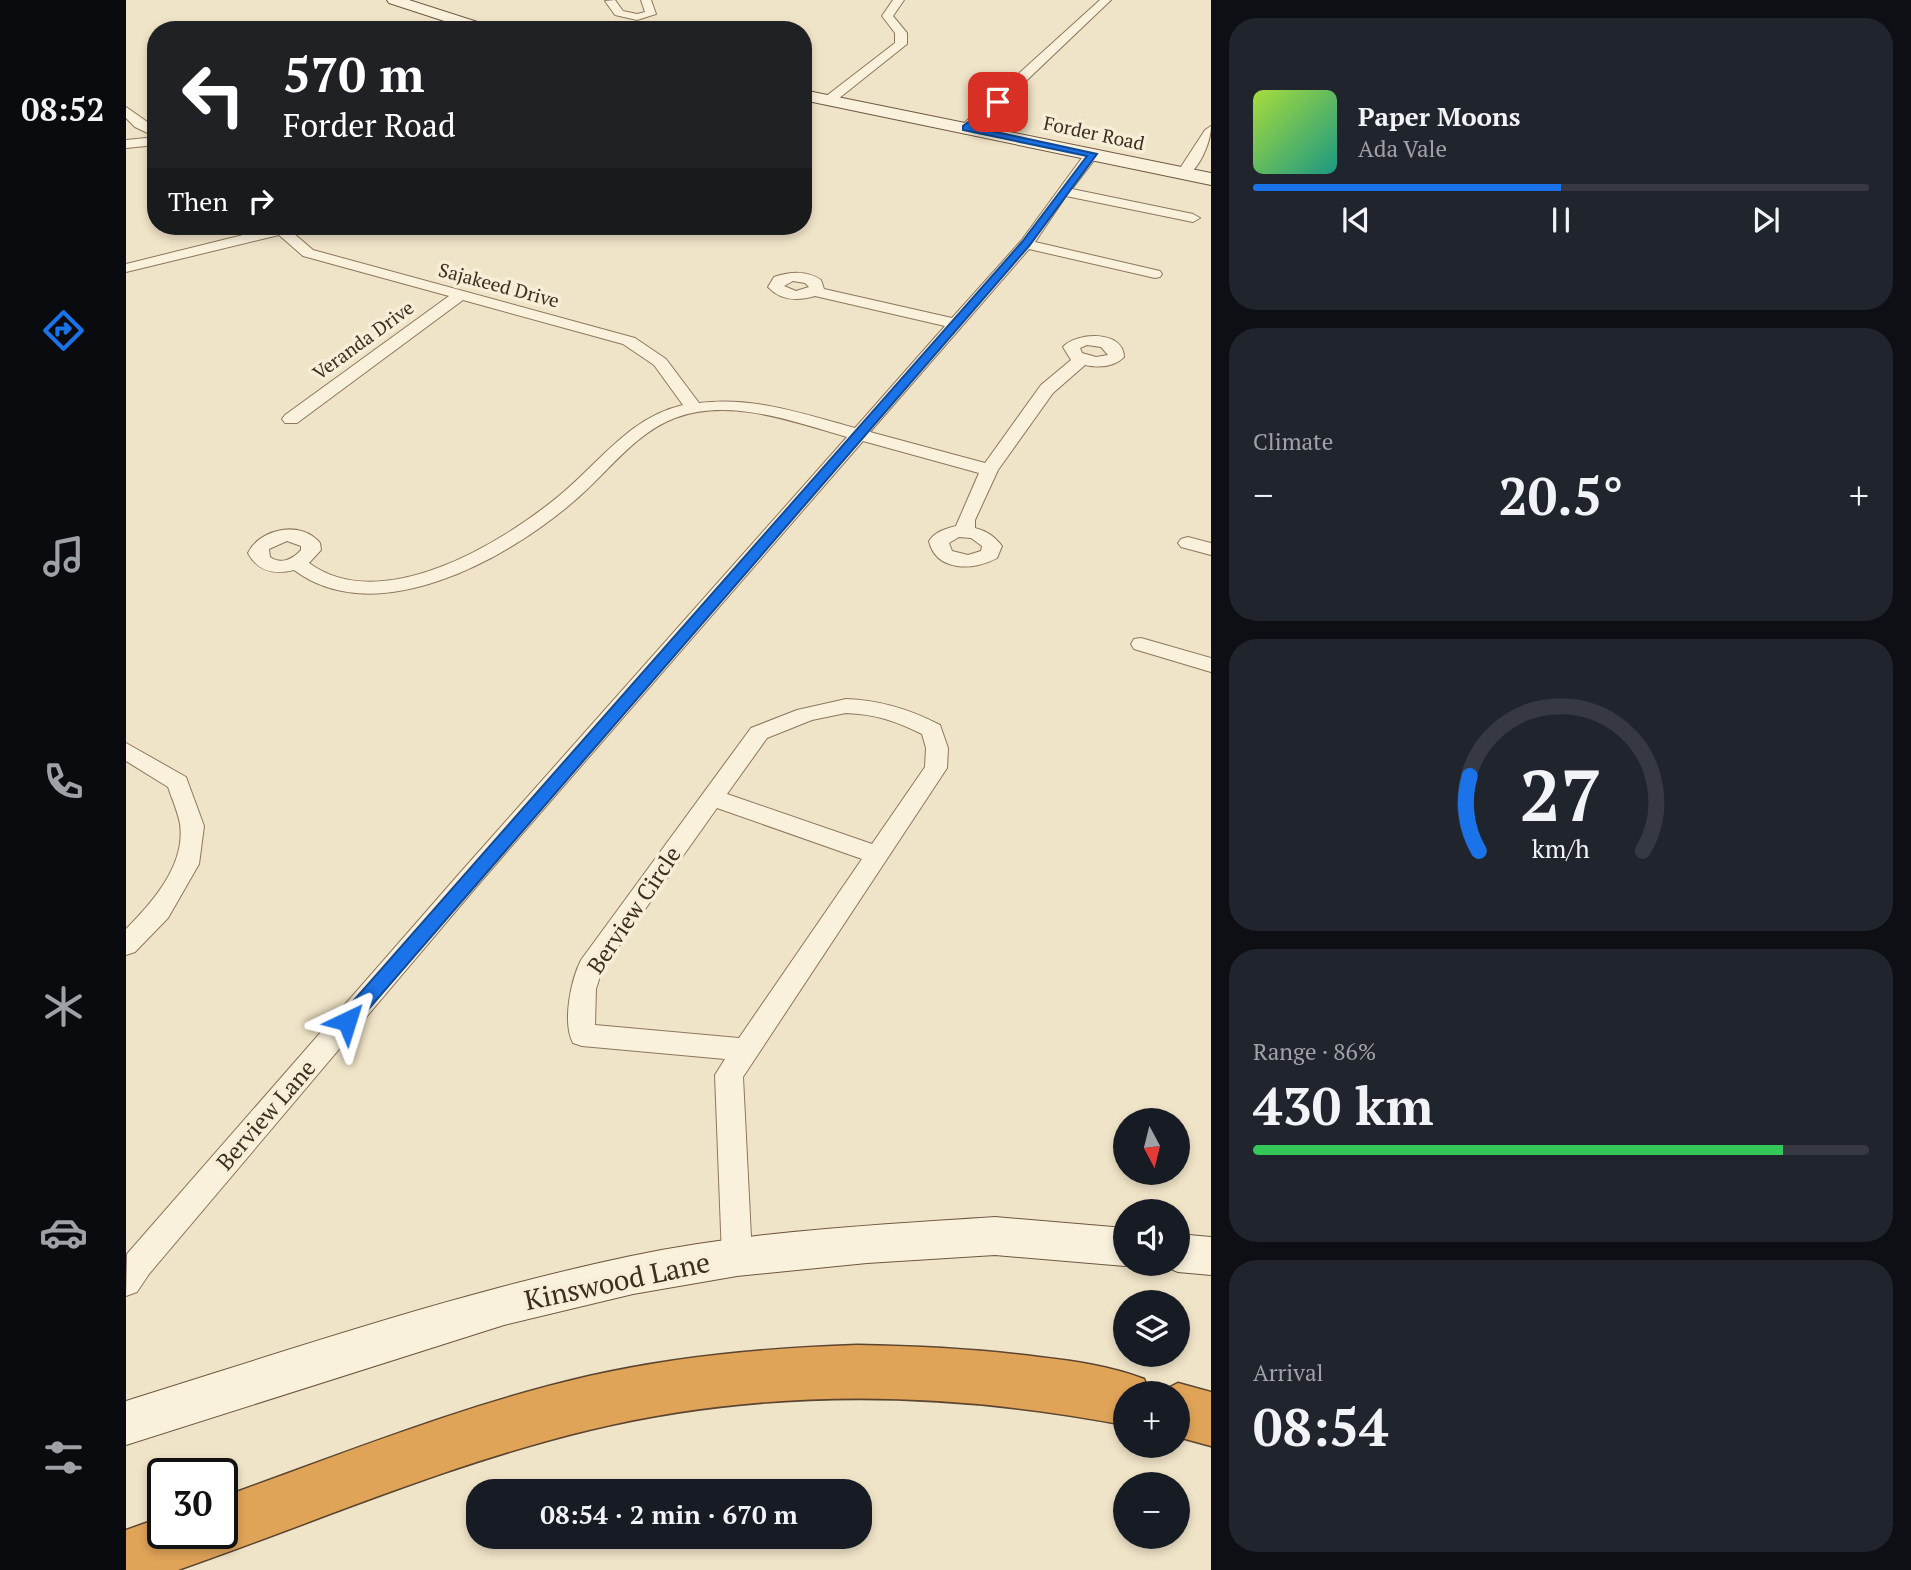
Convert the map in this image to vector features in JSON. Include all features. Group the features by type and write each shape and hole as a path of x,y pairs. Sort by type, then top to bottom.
{"highway":[{"path":"238,1520 515,1423 589,1403 680,1384 841,1371 929,1371 986,1375 1113,1396"},
{"path":"1190,1413 1211,1419"},
{"path":"126,1559 155,1549"}],"main road":[{"path":"394,0 459,21"},
{"name":"Forder Road","path":"812,97 1211,179"},
{"name":"Kinswood Lane","path":"126,1423 505,1305 633,1275 737,1257 867,1244 995,1236 1113,1246"},
{"path":"1190,1254 1211,1256"}],"street":[{"path":"595,0 624,1"},
{"path":"610,1 619,13 637,17 651,13 646,0"},
{"path":"829,100 901,44 901,33 887,16 891,7 899,0"},
{"path":"966,128 1106,0"},
{"path":"126,111 147,128"},
{"path":"1184,173 1211,130"},
{"path":"126,144 147,142"},
{"name":"Berview Lane","path":"126,1282 138,1264 468,880 1026,244 1092,154"},
{"path":"1063,191 1193,218"},
{"path":"126,268 252,235"},
{"name":"Sajakeed Drive","path":"287,235 308,253 629,341 660,362 694,408"},
{"path":"1026,244 1155,274"},
{"path":"815,290 956,324"},
{"name":"Veranda Drive","path":"291,419 460,295"},
{"path":"965,532 966,520 989,470 1046,389 1082,359"},
{"path":"296,563 333,584 370,587 413,582 460,566 538,523 570,496 615,450 646,429 666,416 694,408 735,406 768,410 989,470"},
{"path":"1188,543 1211,549"},
{"path":"1141,644 1211,665"},
{"name":"Berview Circle","path":"737,1257 729,1075 746,1050 877,855 936,768 937,748 932,730 904,714 883,708 844,705 797,716 759,733 590,967 583,989 582,1035 746,1050"},
{"path":"126,751 178,783 192,826 187,864 159,911 126,945"},
{"path":"713,798 877,855"}],"route":[{"path":"347,1021 1026,244 1092,154 966,128 998,102"}]}
